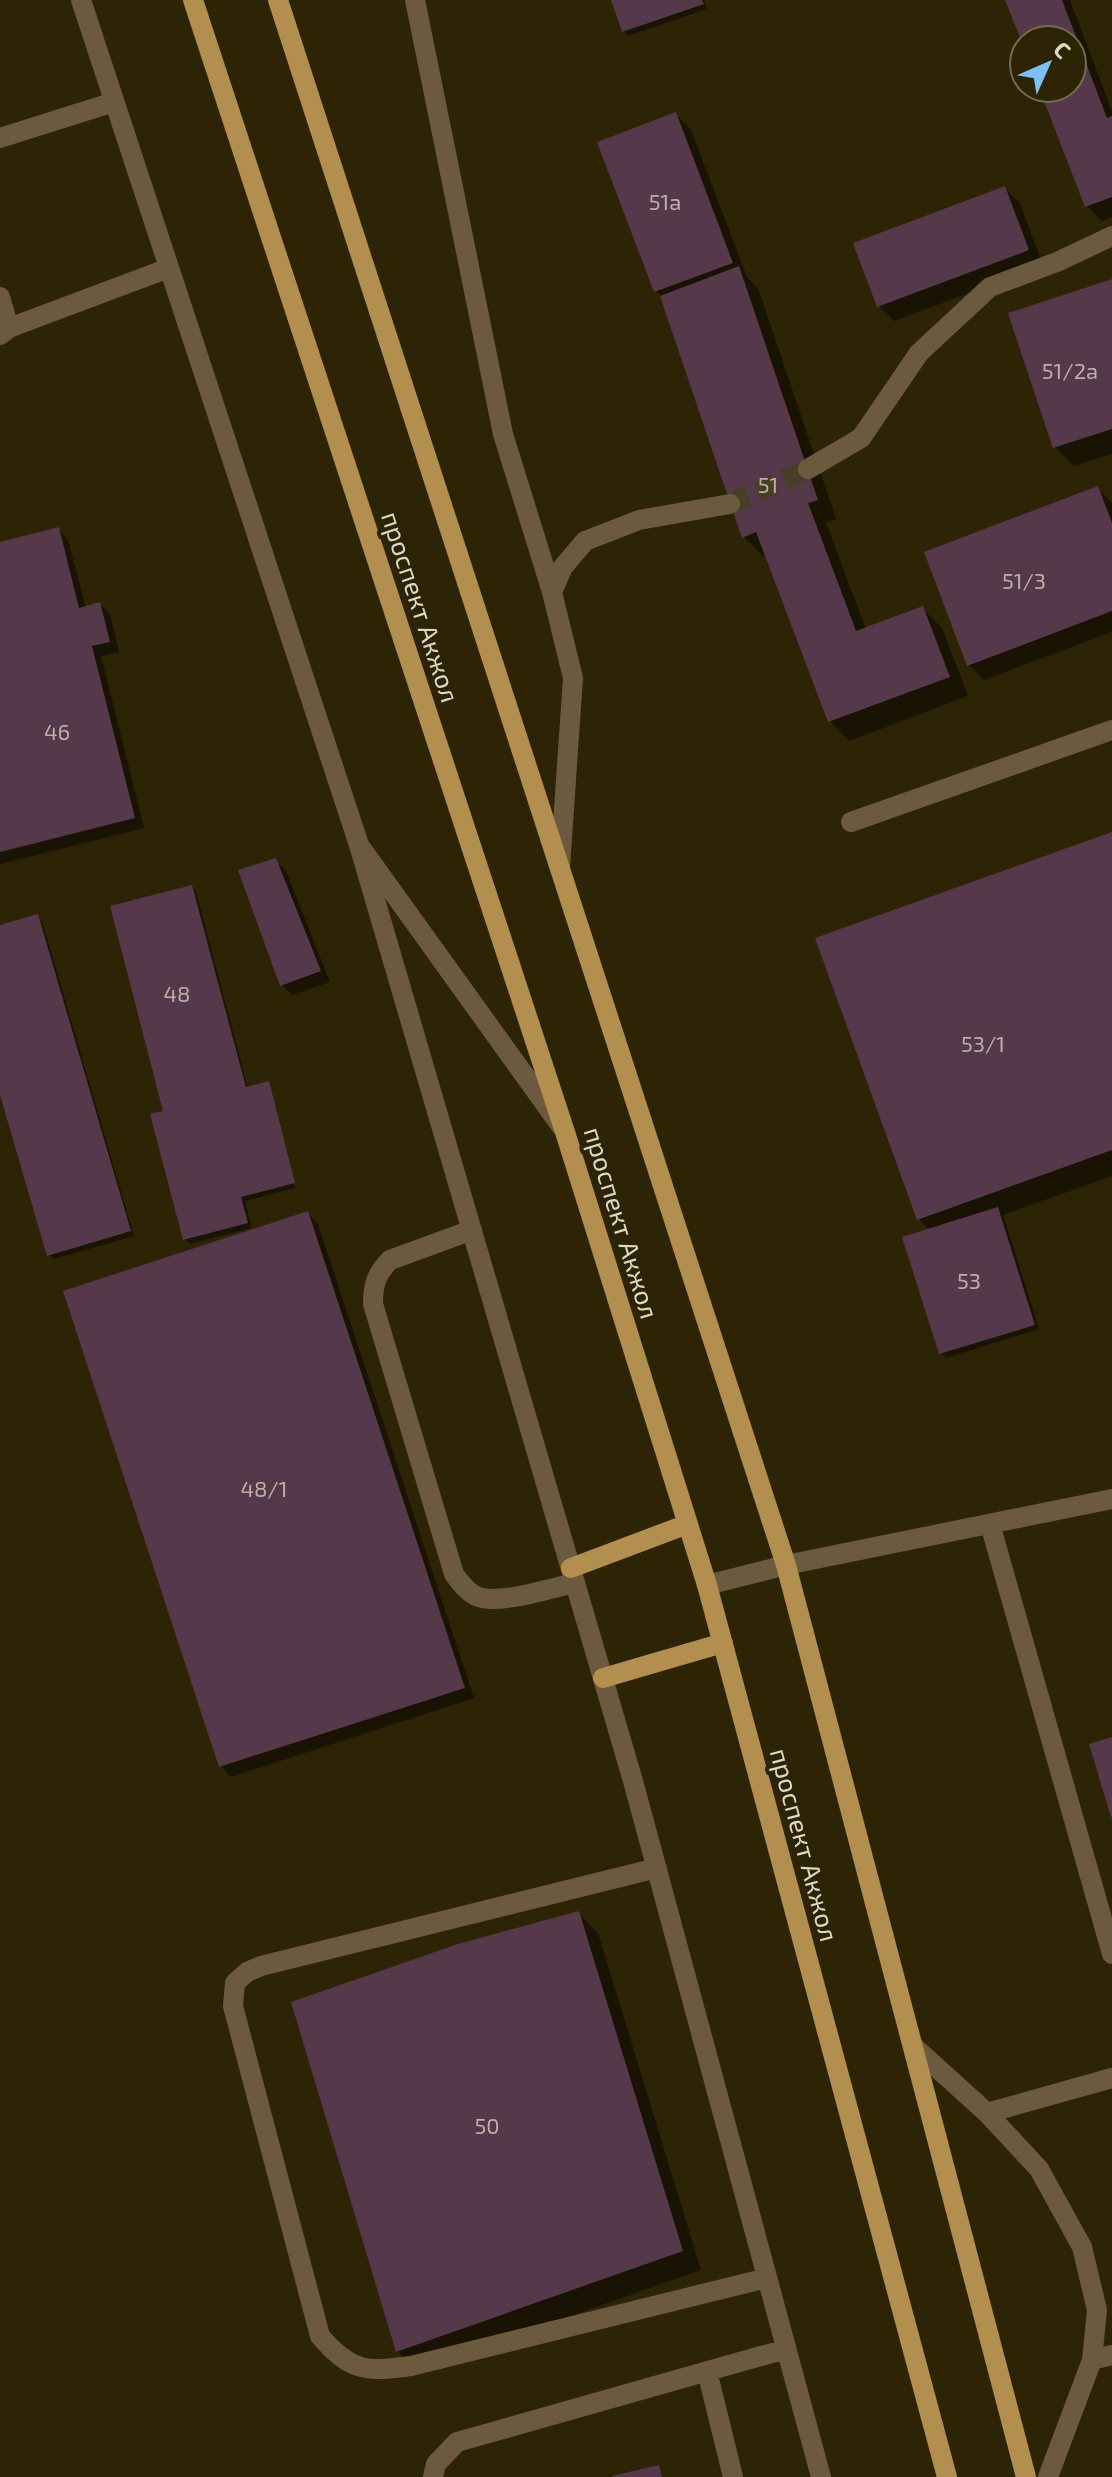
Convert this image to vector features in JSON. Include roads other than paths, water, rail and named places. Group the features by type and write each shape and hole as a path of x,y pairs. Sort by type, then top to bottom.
{"main road":[{"name":"проспект Акжол","path":"193,0 565,1132 707,1585 947,2477"},
{"name":"проспект Акжол","path":"278,0 786,1565 1026,2477"},
{"path":"573,1575 688,1524"},
{"path":"603,1678 723,1643"}],"street":[{"path":"81,0 359,845 657,1868 821,2477"},
{"path":"415,0 503,434 552,592 573,678 560,867"},
{"path":"0,138 114,102"},
{"path":"808,469 861,438 919,353 990,287 1057,262 1112,236"},
{"path":"0,297 4,332 169,268"},
{"path":"552,592 563,567 585,541 639,520 730,504"},
{"path":"851,822 1112,730"},
{"path":"359,845 565,1132"},
{"path":"472,1230 390,1260 379,1271 373,1286 373,1304 454,1574 464,1588 476,1596 491,1600 573,1575"},
{"path":"707,1585 786,1565 1112,1499"},
{"path":"990,1524 1112,1954"},
{"path":"657,1868 261,1966 247,1972 235,1983 233,2006 320,2336 337,2356 358,2367 377,2371 411,2366 767,2278"},
{"path":"913,2046 987,2113 1039,2169 1082,2247 1097,2310 1102,2358 1048,2477"},
{"path":"987,2113 1112,2078"},
{"path":"433,2477 436,2464 457,2442 786,2349"},
{"path":"707,2371 733,2477"}],"tunnel":[{"path":"730,504 808,469"}]}
